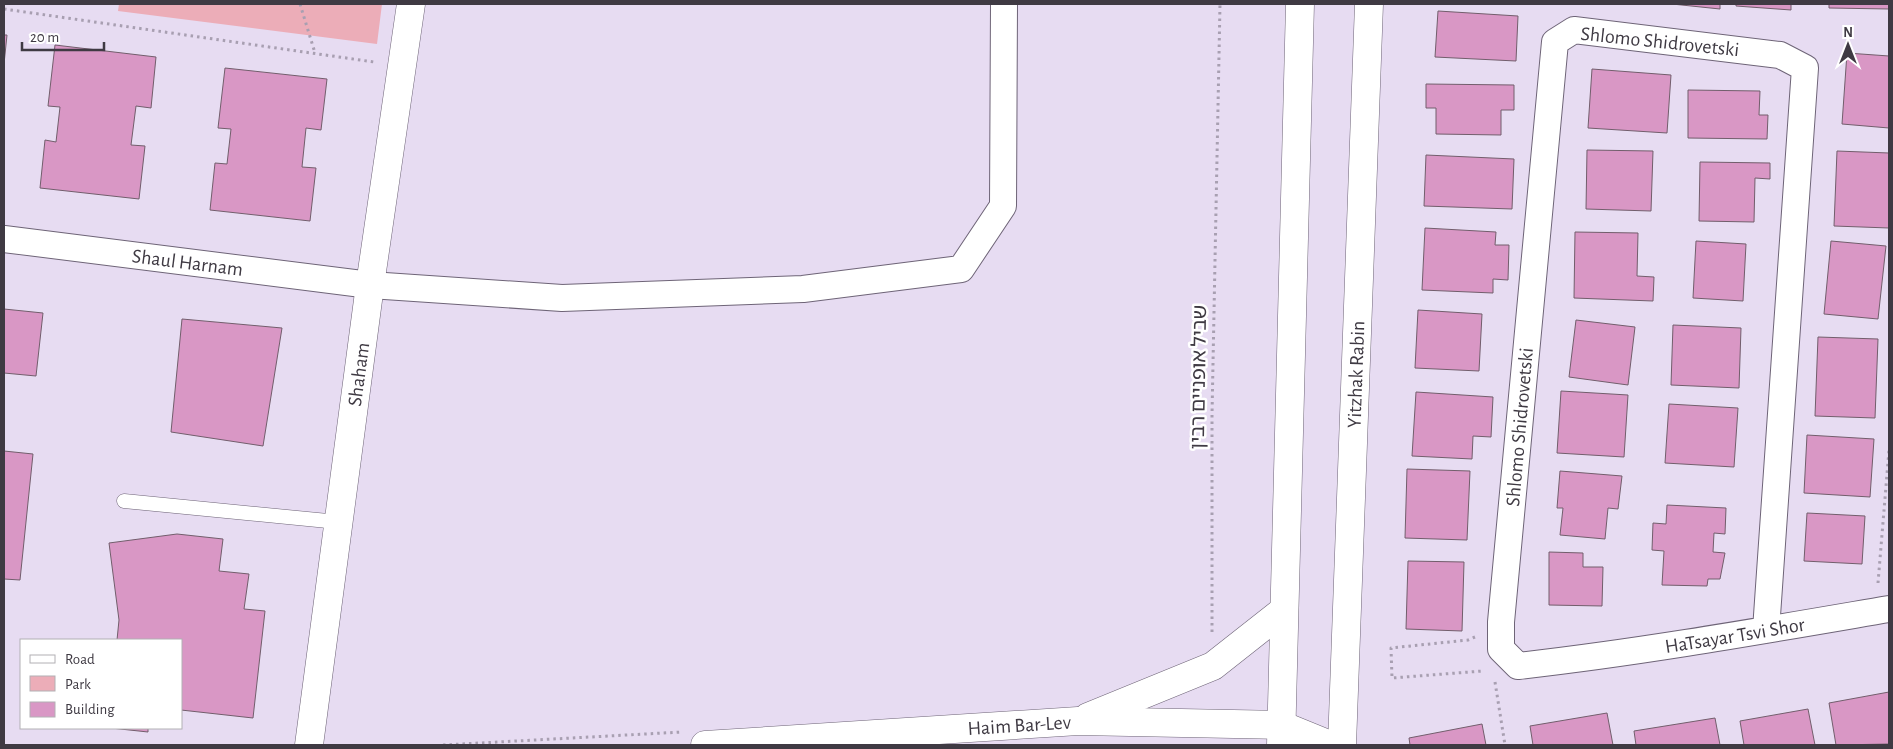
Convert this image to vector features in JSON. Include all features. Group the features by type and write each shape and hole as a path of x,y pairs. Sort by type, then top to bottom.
{"street":[{"name":"Shaham","path":"309,745 370,285 411,4"},
{"name":"Shaul Harnam","path":"4,239 370,285 562,298 803,289 961,269 1003,206 1004,4"},
{"path":"1281,735 1300,4"},
{"name":"Yitzhak Rabin","path":"1342,745 1369,4"},
{"name":"Shlomo Shidrovetski","path":"1506,667 1501,650 1501,622 1555,42 1574,30 1780,55 1806,68 1766,630"},
{"path":"1078,721 1213,666 1284,610"},
{"name":"HaTsayar Tsvi Shor","path":"1506,667 1580,659 1882,610"},
{"name":"Haim Bar-Lev","path":"705,745 1078,721 1281,735 1330,745"}],"lane":[{"path":"124,501 338,522"}],"path":[{"path":"300,4 315,53"},
{"name":"שביל אופניים רבין","path":"1213,666 1212,415 1220,4"},
{"path":"4,9 402,66"},
{"path":"1882,610 1889,450"},
{"path":"1501,622 1468,640 1391,648 1392,678 1506,667 1505,745"}],"green space":[{"path":"119,4 382,4 377,44 118,11"}],"building":[{"path":"1672,4 1720,4 1720,9"},
{"path":"1736,4 1791,4 1791,10 1736,6"},
{"path":"1829,4 1889,4 1889,9 1829,8"},
{"path":"1438,11 1518,16 1516,61 1435,57"},
{"path":"4,35 7,35 4,64"},
{"path":"55,45 156,57 151,108 136,106 131,145 145,146 139,199 40,188 45,140 56,142 60,107 48,106"},
{"path":"1847,53 1889,56 1889,128 1842,124"},
{"path":"225,68 327,79 321,130 306,128 302,167 316,168 310,221 210,210 215,163 227,164 231,129 218,128"},
{"path":"1592,69 1671,75 1667,133 1588,128"},
{"path":"1426,84 1514,85 1514,110 1501,110 1501,135 1436,134 1436,108 1426,108"},
{"path":"1688,90 1760,91 1759,115 1768,115 1767,139 1688,138"},
{"path":"1587,150 1653,151 1651,211 1586,209"},
{"path":"1837,151 1889,153 1889,228 1834,226"},
{"path":"1426,155 1514,159 1512,209 1424,206"},
{"path":"1700,162 1770,163 1770,179 1755,178 1754,222 1699,221"},
{"path":"1425,228 1496,232 1495,245 1509,245 1508,280 1493,279 1493,293 1422,290"},
{"path":"1575,232 1638,233 1637,276 1654,277 1653,301 1574,298"},
{"path":"1696,241 1746,244 1743,301 1693,298"},
{"path":"1831,241 1886,246 1878,319 1824,314"},
{"path":"4,309 43,313 36,376 4,373"},
{"path":"1418,310 1482,314 1479,371 1415,368"},
{"path":"182,319 282,328 263,446 171,432"},
{"path":"1576,320 1635,327 1628,385 1569,377"},
{"path":"1673,325 1741,328 1739,388 1671,385"},
{"path":"1818,337 1878,339 1875,418 1815,416"},
{"path":"1561,391 1628,395 1624,457 1557,453"},
{"path":"1416,392 1493,397 1491,437 1473,436 1472,459 1412,456"},
{"path":"1669,404 1738,408 1734,467 1665,463"},
{"path":"1807,435 1874,439 1870,497 1804,493"},
{"path":"4,451 33,454 20,580 4,579"},
{"path":"1407,469 1470,471 1467,540 1405,538"},
{"path":"1560,471 1622,476 1618,509 1608,508 1605,539 1560,535 1563,508 1557,508"},
{"path":"1667,505 1726,508 1725,534 1714,533 1713,552 1725,553 1720,579 1708,579 1707,586 1662,585 1664,551 1652,550 1653,523 1666,524"},
{"path":"1807,513 1865,516 1862,564 1804,561"},
{"path":"177,534 223,539 219,571 249,574 244,609 265,611 253,718 182,710 182,639 117,639 119,620 109,543"},
{"path":"1549,552 1583,553 1583,567 1603,567 1602,606 1549,605"},
{"path":"1408,561 1464,562 1462,631 1406,629"},
{"path":"1889,692 1889,744 1836,745 1829,703"},
{"path":"1808,709 1815,745 1744,745 1740,721"},
{"path":"1607,713 1613,745 1533,745 1530,726"},
{"path":"1715,718 1720,745 1636,745 1634,731"},
{"path":"1482,724 1486,745 1410,745 1409,738"},
{"path":"120,729 148,729 148,732"}]}
